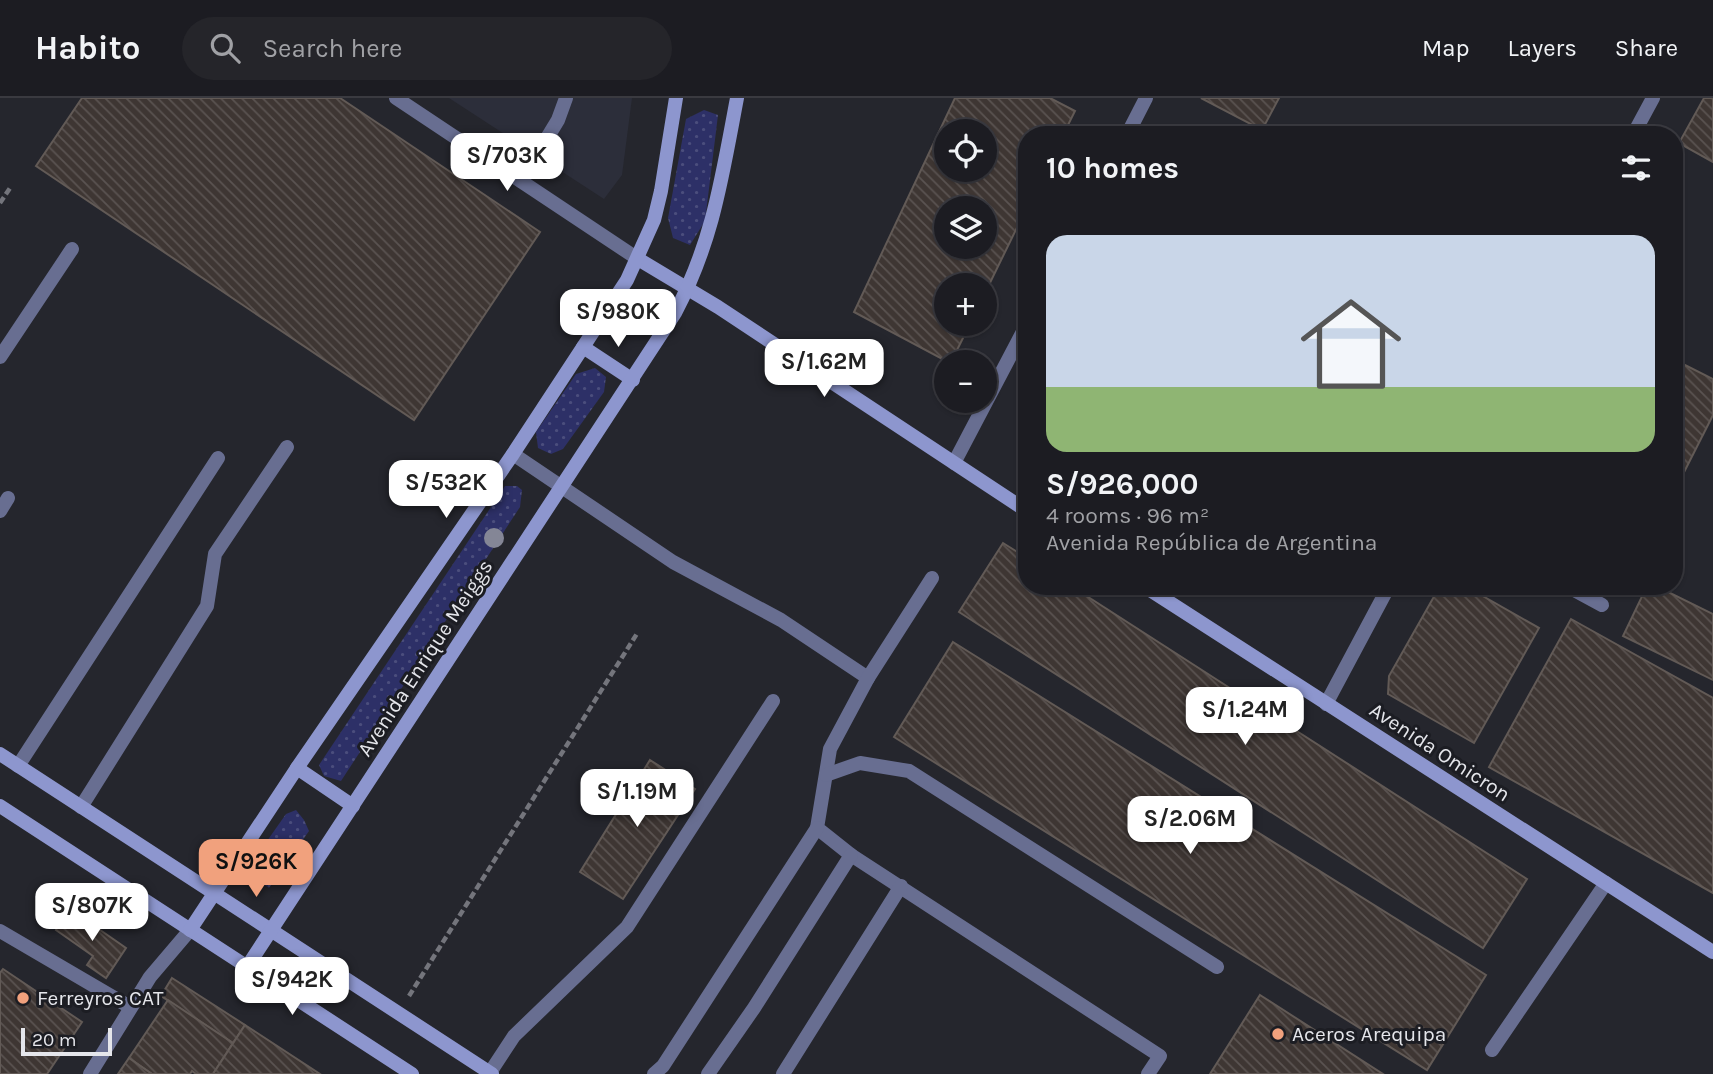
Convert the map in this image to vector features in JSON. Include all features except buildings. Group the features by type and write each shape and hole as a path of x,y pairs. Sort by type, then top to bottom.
{"main road":[{"name":"Avenida Enrique Meiggs","path":"190,930 297,768 513,454 638,259 654,220 661,191 676,98"},
{"name":"Avenida Enrique Meiggs","path":"247,967 633,380 687,290 705,250 716,208 737,98"},
{"path":"638,259 718,307 1018,505"},
{"path":"583,347 633,380"},
{"name":"Avenida Omicron","path":"1158,595 1713,952"},
{"path":"0,754 491,1074"},
{"path":"297,768 353,806"},
{"path":"0,806 412,1074"}],"street":[{"path":"521,181 558,120 566,98"},
{"path":"1131,126 1146,98"},
{"path":"1638,126 1653,98"},
{"path":"400,99 638,259"},
{"path":"0,358 72,249"},
{"path":"954,464 1018,341"},
{"path":"81,807 207,606 215,555 287,447"},
{"path":"513,454 673,562 781,620 868,678"},
{"path":"18,765 218,458"},
{"path":"0,511 8,498"},
{"path":"654,1074 663,1066 817,828 830,749 868,678 932,578"},
{"path":"1326,704 1385,595"},
{"path":"1584,595 1602,605"},
{"path":"491,1074 514,1036 627,927 773,701"},
{"path":"826,775 860,762 909,771 1217,967"},
{"path":"817,828 851,855 1160,1056 1148,1074"},
{"path":"708,1074 754,1008 851,855"},
{"path":"1492,1050 1606,883"},
{"path":"783,1074 901,886"},
{"path":"90,1074 150,977 190,930"},
{"path":"0,931 130,1007"}],"path":[{"path":"0,203 10,188"},
{"path":"398,1013 638,632"}],"shaded area":[{"path":"449,98 632,98 622,175 604,199"},
{"path":"704,110 718,115 705,221 690,245 673,238 668,218 686,119"},
{"path":"595,368 606,377 604,392 563,449 551,454 538,448 536,432 576,374"},
{"path":"505,486 517,486 522,490 520,507 341,781 324,776 319,765"},
{"path":"296,810 309,831 269,888 246,871 286,814"}],"place":[{"name":"Ferreyros CAT","path":"23,998"},
{"name":"Aceros Arequipa","path":"1278,1034"}]}
